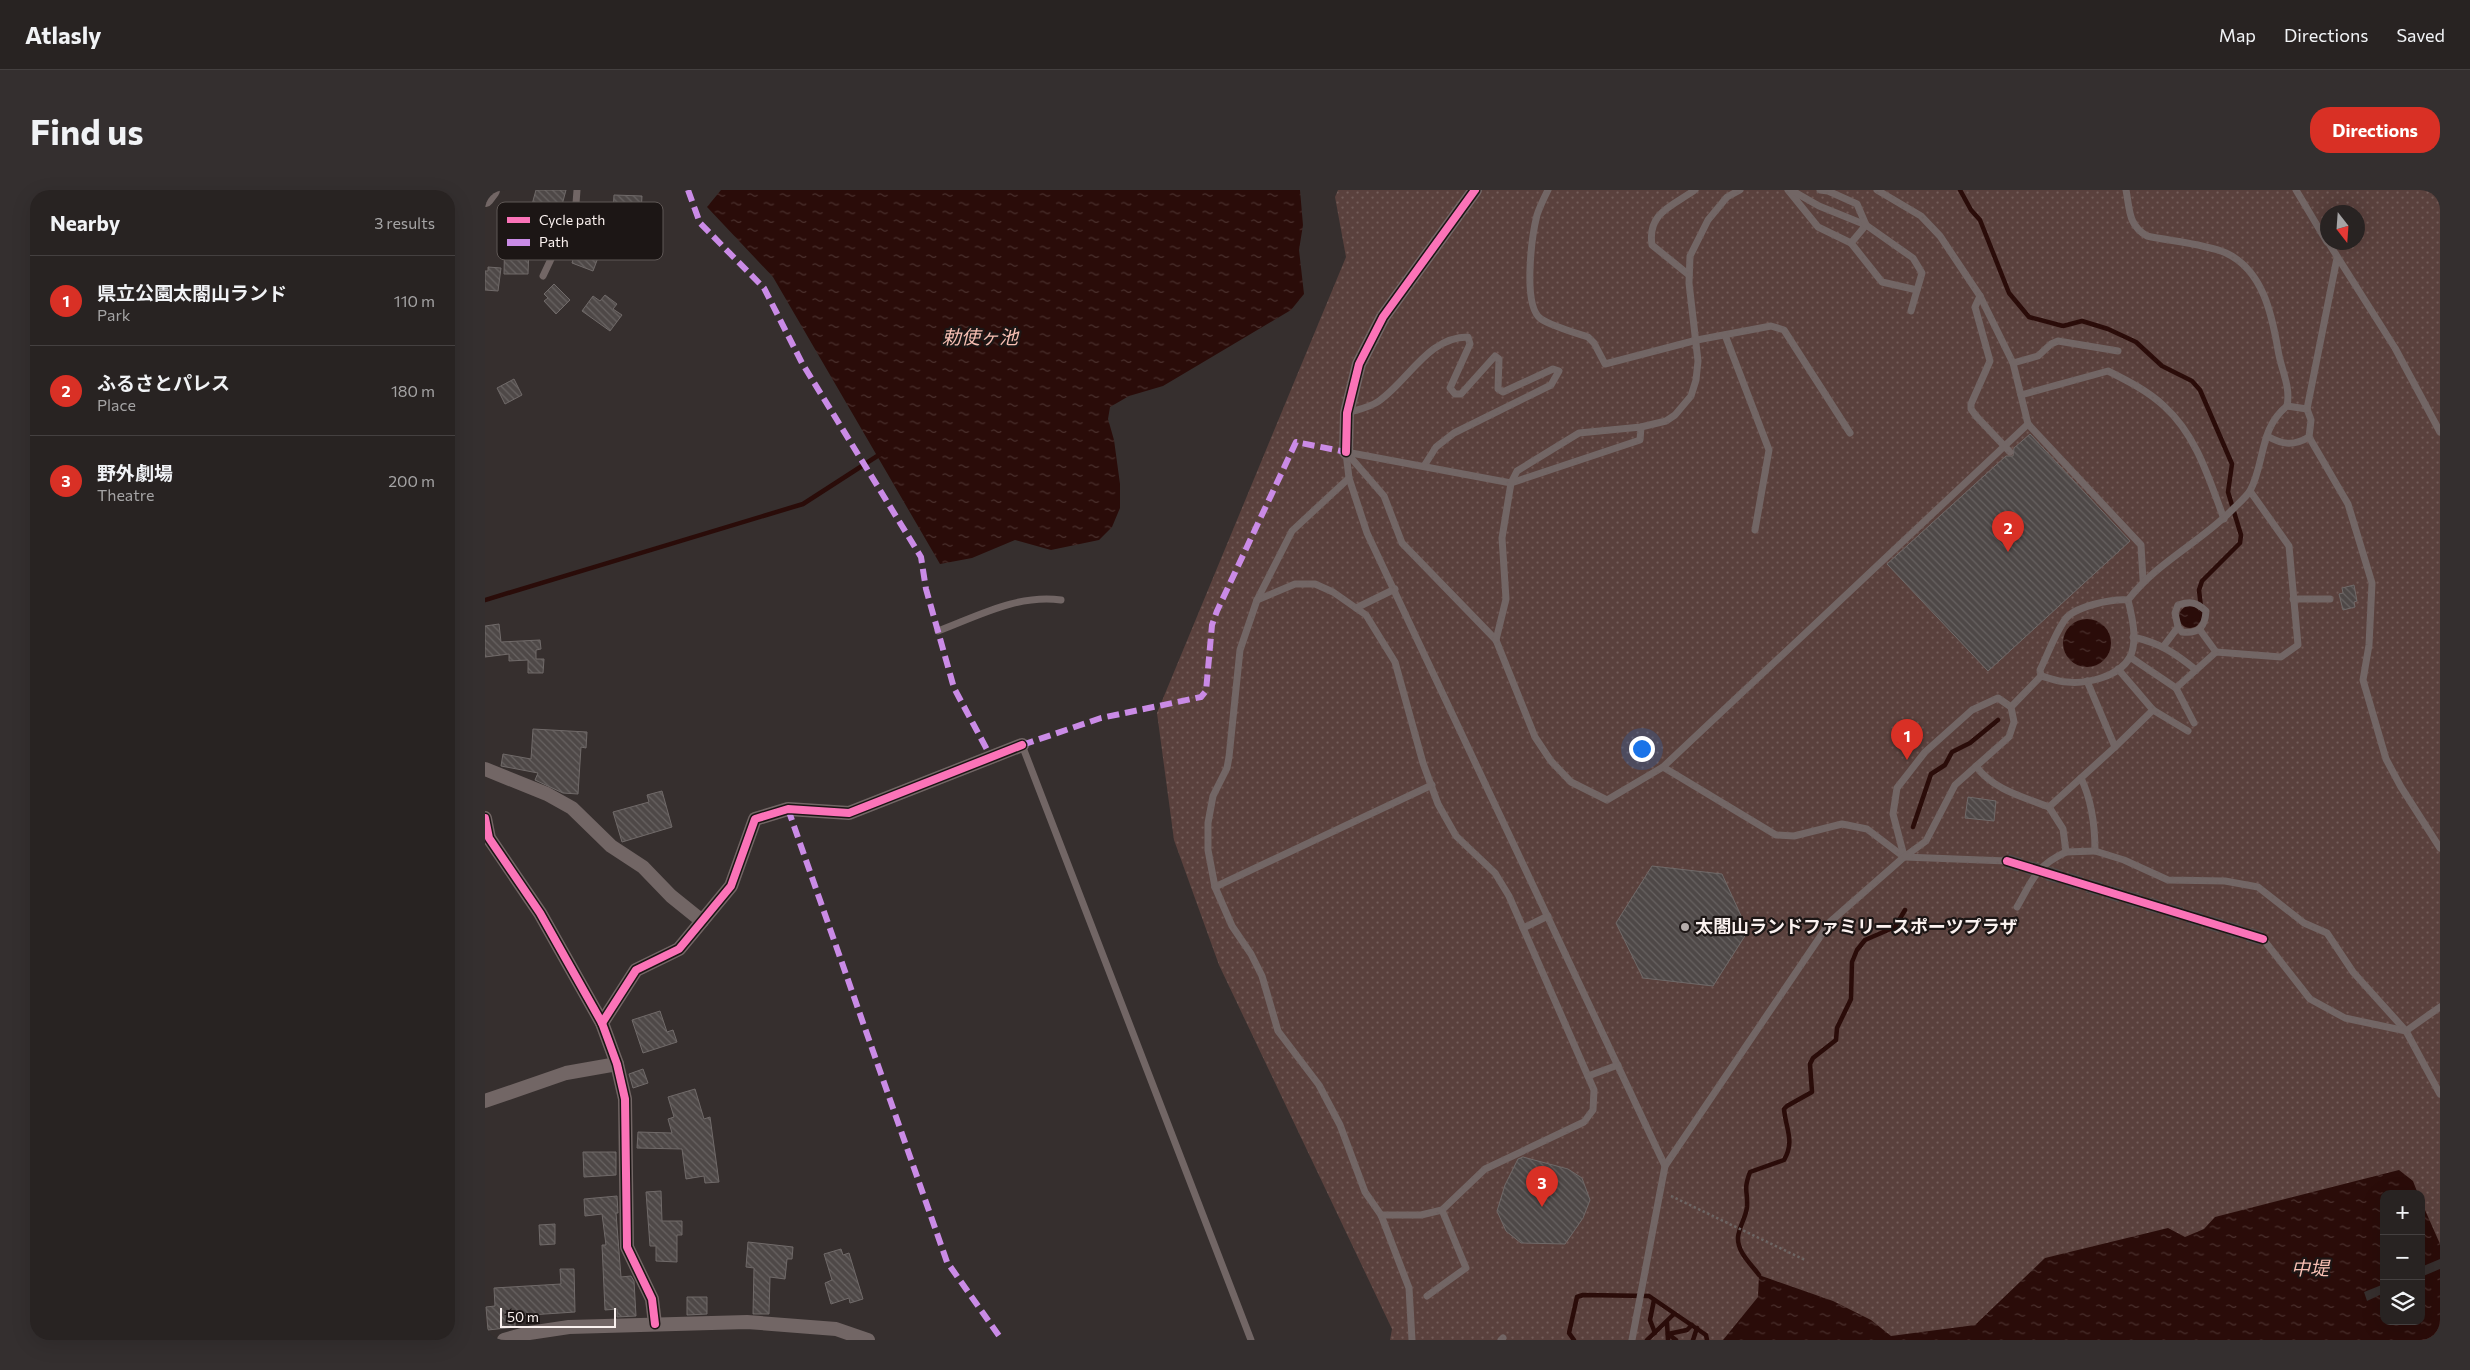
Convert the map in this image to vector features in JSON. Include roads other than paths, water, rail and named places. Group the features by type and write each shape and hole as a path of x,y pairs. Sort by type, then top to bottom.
{"street":[{"path":"485,198 491,190"},
{"path":"1346,452 1347,413 1359,364 1383,317 1470,192"},
{"path":"602,1023 636,970 679,948 731,886 755,819 788,809 849,813 1023,745"},
{"path":"485,769 547,794 572,808 611,846 643,867 671,896 702,921"},
{"path":"485,818 487,839 540,912 602,1023 617,1064 625,1100 627,1247 652,1299 655,1324"},
{"path":"485,1101 566,1073 617,1064"},
{"path":"504,1340 529,1333 569,1327 747,1322 793,1324 836,1330 868,1340"}],"lane":[{"path":"1548,190 1538,213 1531,243 1531,286 1534,309 1540,318 1588,337 1605,364 1725,334 1771,326 1784,330 1850,433"},
{"path":"1689,275 1652,245 1650,232 1656,216 1695,190"},
{"path":"1497,640 1506,599 1502,538 1511,483 1517,471 1579,433 1641,428 1666,420 1675,415 1691,396 1696,380 1697,340 1689,275 1690,256 1708,220 1727,197 1740,190"},
{"path":"1789,190 1819,206 1866,225 1913,258 1922,273 1911,311"},
{"path":"1789,190 1818,227 1851,243 1882,282 1917,290"},
{"path":"1820,190 1828,191 1857,204 1866,225"},
{"path":"1877,190 1921,216 1940,236 1980,296 2013,363 2028,424 2141,544 2143,580"},
{"path":"2126,190 2133,222 2137,230 2147,236 2223,252 2236,258 2257,284 2269,306 2279,360 2290,393 2287,406 2277,414 2267,436 2249,491 2224,519 2143,580 2128,600"},
{"path":"2296,190 2320,229"},
{"path":"1851,243 1866,225"},
{"path":"2332,250 2399,356 2440,432"},
{"path":"2337,258 2307,409 2311,420 2309,437 2348,504 2372,583 2369,645 2363,680 2385,759 2401,788 2440,848"},
{"path":"543,276 551,260"},
{"path":"1980,296 1975,307 1990,361 1971,404 1971,409 2010,452"},
{"path":"1725,334 1769,450 1755,530"},
{"path":"1347,413 1379,402 1441,343 1457,337 1468,337 1470,344 1450,388 1455,394 1461,394 1495,356 1499,359 1498,389 1503,392 1553,369 1559,371 1551,385 1454,433 1436,447 1424,466"},
{"path":"2013,363 2038,356 2051,344 2058,341 2118,352"},
{"path":"2021,395 2108,371 2141,389 2164,406 2189,436 2224,519"},
{"path":"2287,406 2307,409"},
{"path":"1346,452 1384,496 1402,542 1497,640 1535,737 1551,761 1571,782 1607,800 1663,767 2028,424"},
{"path":"1346,452 1511,483 1640,440 1641,428"},
{"path":"2267,436 2288,444 2298,444 2309,437"},
{"path":"1346,452 1349,478 1367,533 1665,1166"},
{"path":"1349,478 1292,531 1257,600 1241,650 1227,768 1213,796 1208,823 1208,850 1215,887 1232,926 1251,954 1262,976 1278,1031 1319,1085 1340,1125 1365,1192 1381,1215 1409,1288 1412,1340"},
{"path":"2176,688 2217,652 2281,657 2298,645 2289,546 2249,491"},
{"path":"1257,600 1295,584 1315,584 1333,592 1366,615 1395,662 1431,785 1456,836 1495,873 1509,896 1594,1090 1593,1110 1584,1122 1485,1169 1442,1210 1421,1215 1381,1215"},
{"path":"1356,608 1395,589"},
{"path":"938,631 1019,601 1046,598 1061,600"},
{"path":"2041,676 2040,670 2064,620 2074,612 2114,599 2128,600"},
{"path":"2293,599 2330,599"},
{"path":"2041,676 2067,682 2087,682 2103,678 2118,669 2129,657 2133,637 2133,621 2128,600"},
{"path":"2188,602 2197,603 2206,611 2205,621 2200,630 2192,633 2182,632 2178,627 2175,613 2178,605 2188,602"},
{"path":"2163,647 2178,627"},
{"path":"2200,630 2217,652"},
{"path":"2133,637 2155,642 2196,670"},
{"path":"2129,657 2176,688 2194,723"},
{"path":"2118,669 2153,710 2188,732"},
{"path":"2011,707 2041,676"},
{"path":"2087,682 2115,747"},
{"path":"1632,1340 1665,1166 1831,922 1904,856 1927,841 1955,785 2009,737 2014,722 2011,707 1998,698 1972,710 1925,752 1897,788 1893,814 1904,856"},
{"path":"2049,807 2153,710"},
{"path":"1023,745 1251,1340"},
{"path":"1976,766 1981,774 2006,791 2049,807 2063,829 2066,852"},
{"path":"1663,767 1776,835 1794,836 1842,824 1867,829 1904,856 2007,861"},
{"path":"2081,778 2089,794 2095,828 2095,851"},
{"path":"1215,887 1431,785"},
{"path":"2017,907 2039,868 2049,860 2066,852 2095,851 2124,860 2168,880 2225,881 2258,887 2270,894 2305,923 2327,933 2353,972 2406,1031 2440,1094"},
{"path":"1523,928 1548,916"},
{"path":"2263,939 2310,999 2345,1018 2406,1031 2440,1006"},
{"path":"1588,1076 1618,1064"},
{"path":"1427,1296 1466,1268 1442,1210"}],"water":[{"name":"勅使ヶ池","path":"721,190 1300,190 1303,225 1299,250 1304,294 1291,310 1163,386 1129,396 1110,407 1108,419 1114,440 1120,484 1120,508 1112,527 1099,540 1051,550 1015,540 972,558 940,564 773,277 707,207"},
{"path":"2190,606 2200,613 2201,617 2194,627 2190,628 2180,621 2179,617 2186,607"},
{"path":"2087,619 2096,621 2104,626 2109,634 2111,643 2109,652 2104,660 2096,665 2087,667 2078,665 2070,660 2065,652 2063,643 2065,634 2070,626 2078,621"},
{"name":"中堤","path":"2399,1170 2413,1181 2416,1190 2380,1190 2380,1325 2425,1325 2425,1210 2440,1244 2440,1340 1723,1340 1758,1297 1759,1275 1833,1301 1871,1320 1891,1336 1975,1325 2045,1258 2168,1228 2185,1237 2204,1229 2215,1217"}],"waterway":[{"path":"1960,190 1971,210 1980,220 2009,293 2029,317 2063,326 2082,321 2108,329 2136,342 2162,366 2192,381 2200,390 2232,464 2228,492 2241,535 2240,543 2202,581 2199,590 2201,620"},
{"path":"485,600 803,504 882,453"},
{"path":"1913,827 1931,774 1945,765 1952,752 1970,743 1998,720"},
{"path":"1759,1275 1745,1258 1738,1242 1747,1207 1746,1187 1750,1172 1784,1160 1789,1147 1789,1135 1784,1109 1812,1092 1810,1064 1813,1058 1836,1040 1837,1028 1851,999 1852,962 1857,950 1865,940 1895,927 1905,910"},
{"path":"1574,1340 1569,1333 1577,1297 1583,1295 1649,1296 1706,1335 1707,1340"},
{"path":"1654,1300 1650,1320 1655,1333"},
{"path":"1647,1340 1674,1314"},
{"path":"1667,1323 1668,1340"},
{"path":"1676,1340 1668,1334 1687,1330 1692,1325"},
{"path":"1693,1340 1697,1328"}],"tunnel":[{"path":"2007,861 2263,939"}],"place":[{"name":"ふるさとパレス","path":"2008,552"},
{"name":"県立公園太閤山ランド","path":"1907,760"},
{"name":"太閤山ランドファミリースポーツプラザ","path":"1685,927"},
{"name":"野外劇場","path":"1542,1207"}]}
